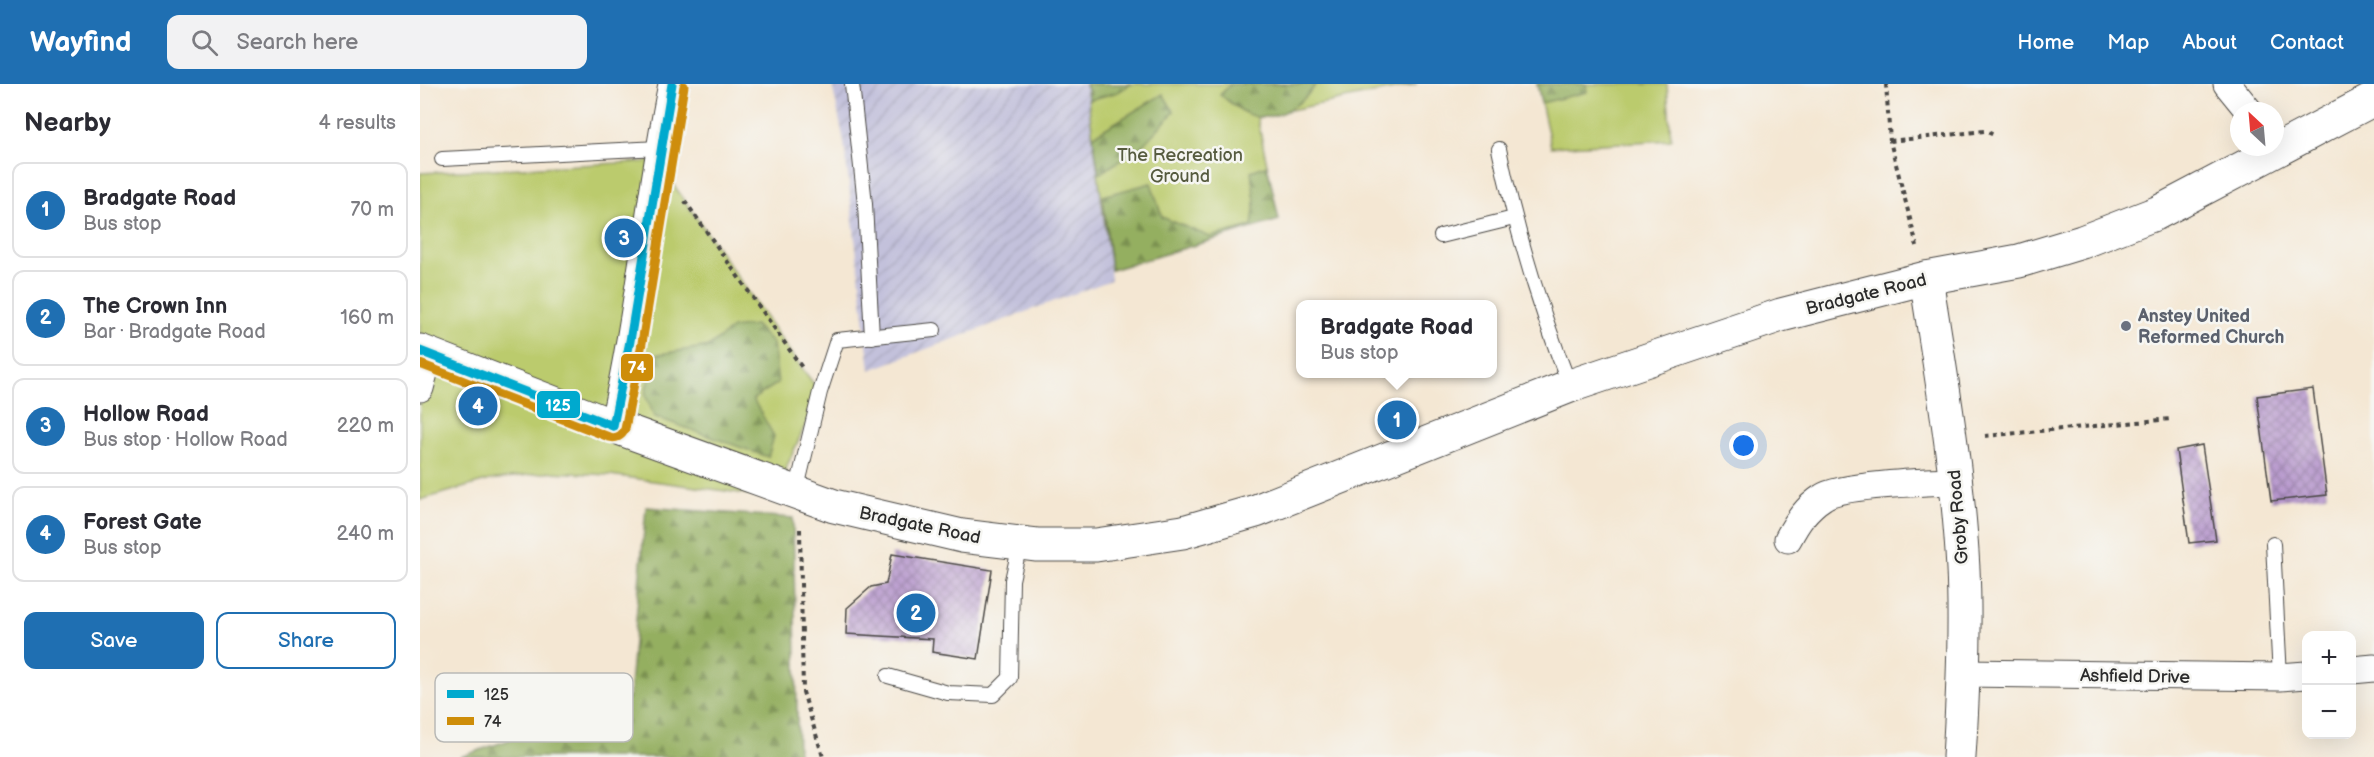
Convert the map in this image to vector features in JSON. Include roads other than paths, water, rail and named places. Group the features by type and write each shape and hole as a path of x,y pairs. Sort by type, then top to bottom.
{"street":[{"path":"613,426 622,386 658,154 672,84"},
{"path":"2227,84 2242,102"},
{"name":"Bradgate Road","path":"2284,142 2374,99"},
{"name":"Bradgate Road","path":"424,353 613,426 834,506 962,536 1020,543 1096,545 1182,532 1256,511 1570,386 1781,315 1926,279 2019,261 2082,242 2157,213 2258,156"},
{"name":"Groby Road","path":"1926,279 1951,439 1963,569 1964,673 1959,757"},
{"path":"420,388 424,353"},
{"path":"1788,539 1802,514 1825,495 1864,487 1955,481"},
{"path":"2356,670 2374,668"},
{"name":"Ashfield Drive","path":"1964,673 2293,676"}],"lane":[{"path":"852,84 865,204 872,337"},
{"path":"1499,149 1514,218 1556,350 1570,386"},
{"path":"442,159 658,154"},
{"path":"1442,236 1514,218"},
{"path":"796,492 820,392 837,340 934,330"},
{"path":"888,676 948,693 993,695 1010,678 1012,580 1020,543"},
{"path":"2273,544 2293,676"}],"place":[{"name":"Hollow Road","path":"624,238"},
{"name":"Anstey United Reformed Church","path":"2126,326"},
{"name":"Forest Gate","path":"478,406"},
{"name":"Bradgate Road","path":"1397,420"},
{"name":"The Crown Inn","path":"916,613"}],"park label":[{"name":"The Recreation Ground","path":"1180,166"}]}
